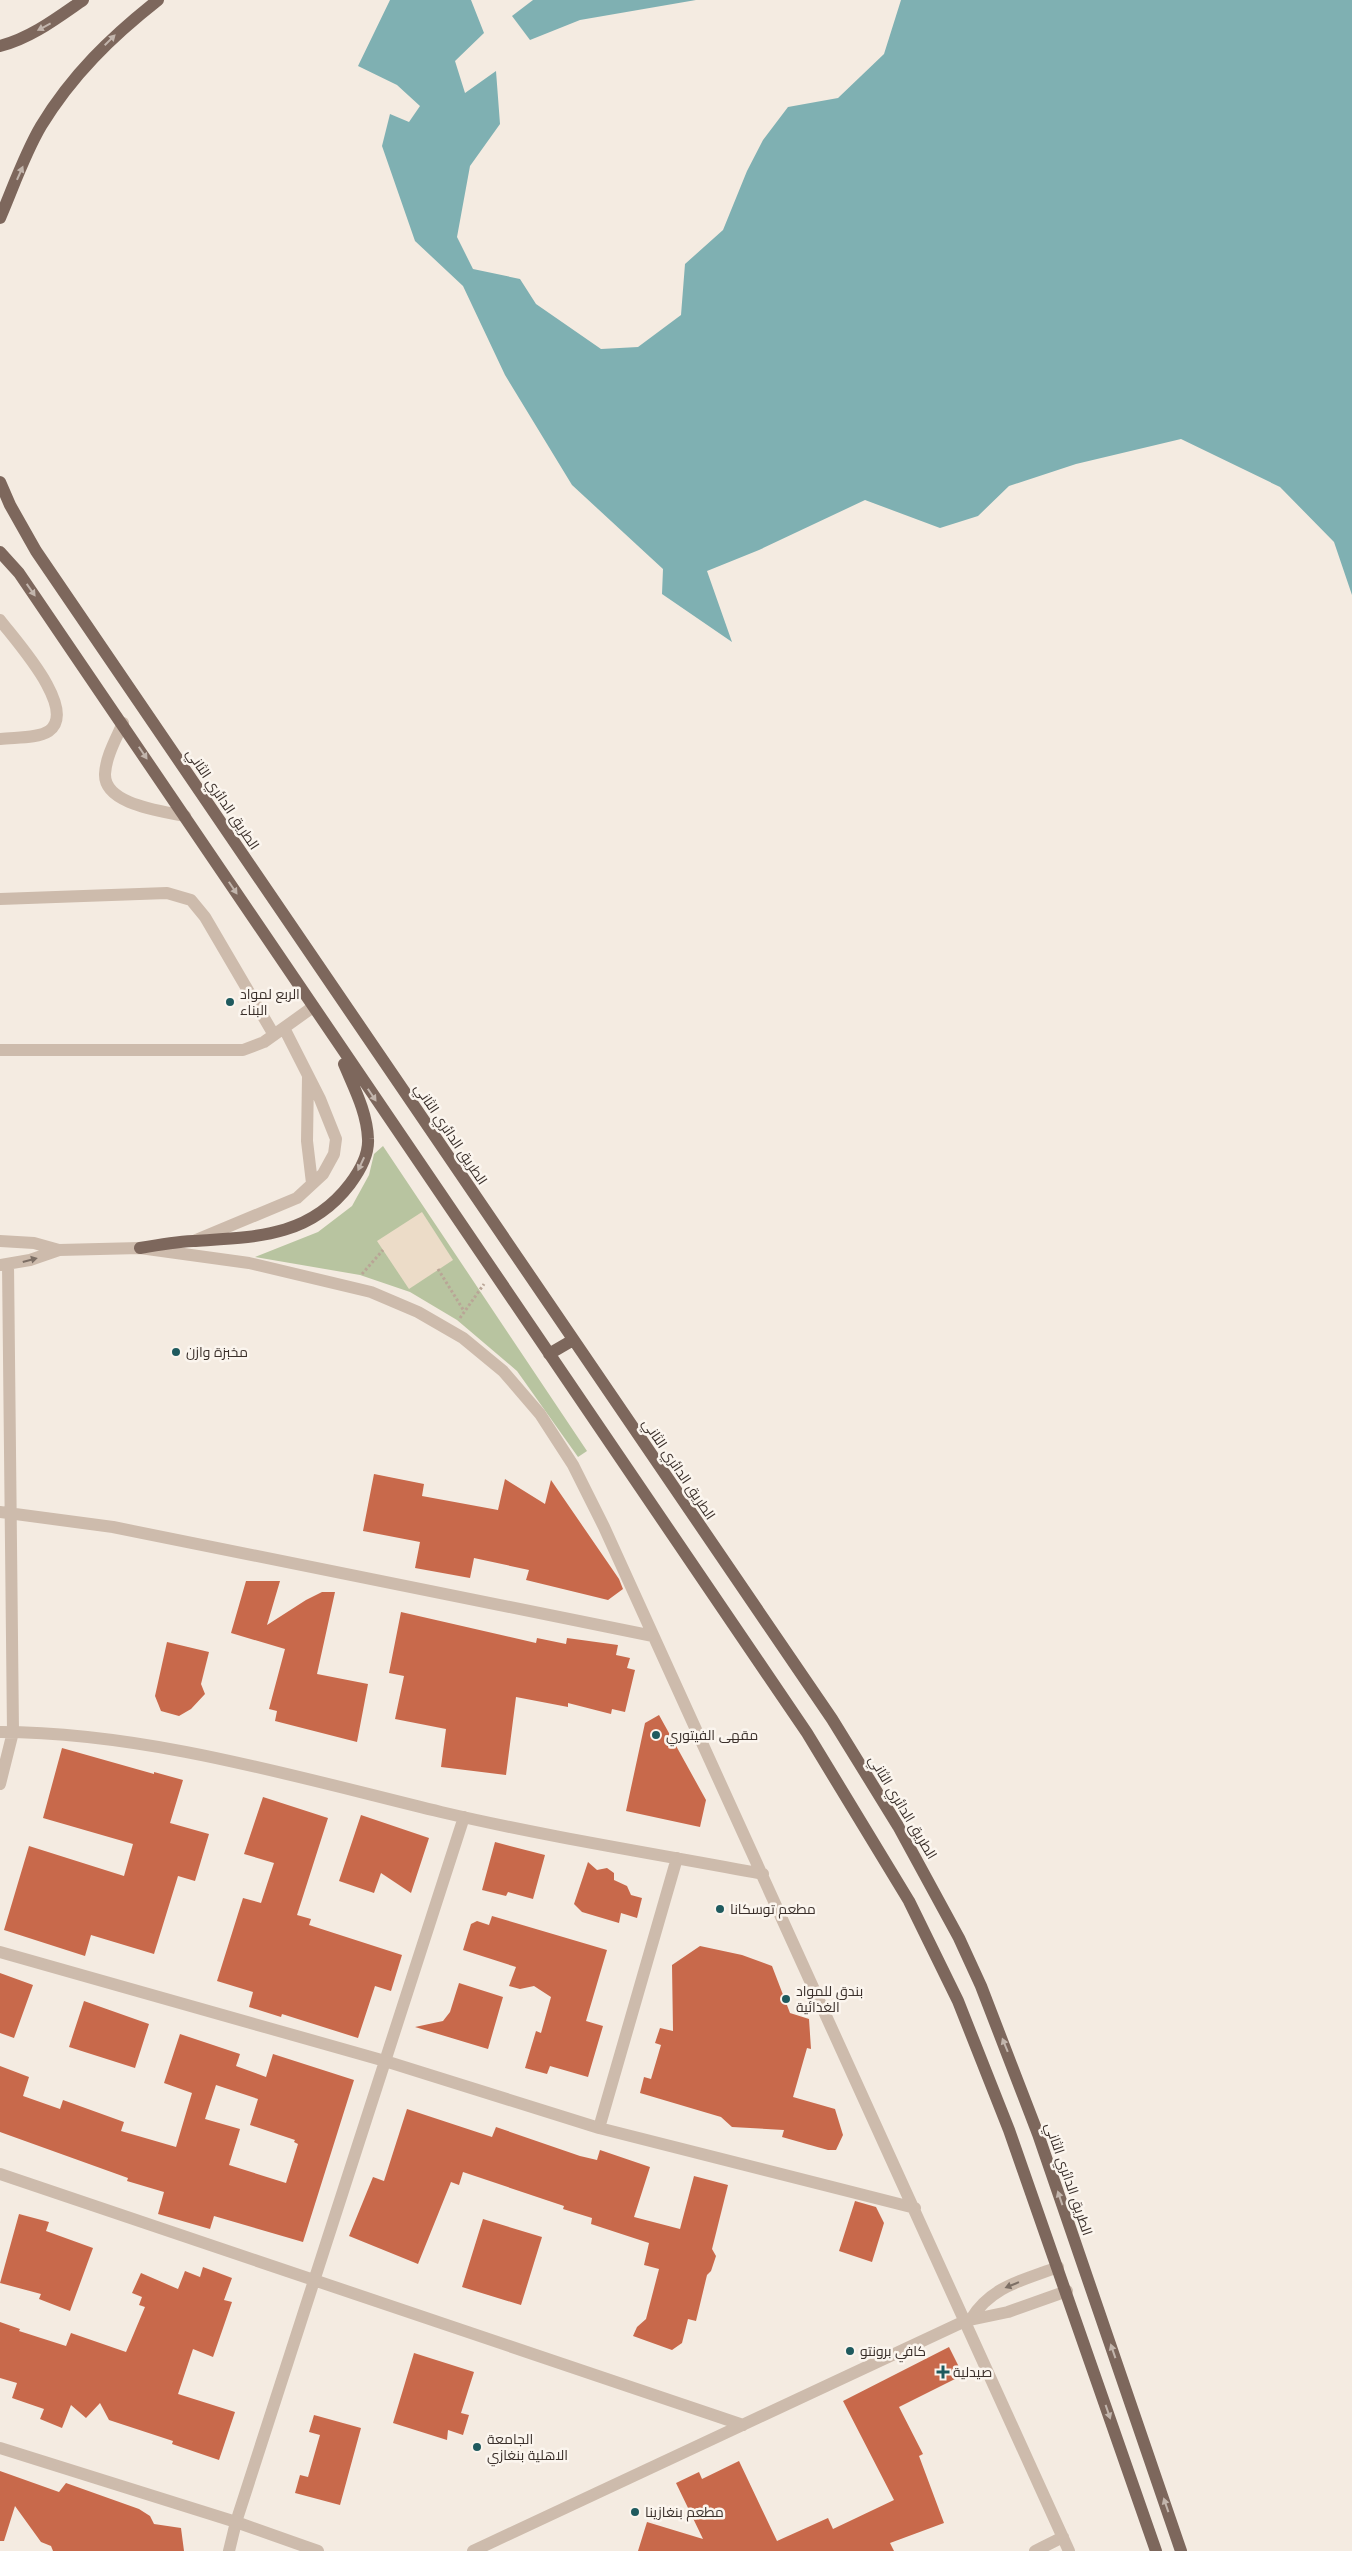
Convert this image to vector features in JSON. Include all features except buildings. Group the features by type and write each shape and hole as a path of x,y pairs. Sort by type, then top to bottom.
{"main road":[{"path":"0,46 48,25 83,0"},
{"path":"0,218 40,128 62,94 84,65 118,31 158,0"},
{"name":"الطريق الدائري الثاني","path":"0,482 10,505 36,552 832,1719 898,1826 959,1938 1003,2040 1026,2100 1182,2551"},
{"path":"0,552 19,573 123,723 332,1036 807,1733 910,1901 936,1951 981,2058 1067,2291 1156,2551"},
{"path":"140,1248 191,1241 268,1235 300,1225 324,1210 354,1179 366,1153 367,1129 361,1103 332,1036"},
{"path":"549,1354 573,1340"}],"street":[{"path":"0,620 54,695 57,714 54,725 48,731 32,736 0,739"},
{"path":"123,723 108,756 105,776 111,789 128,803 185,816"},
{"path":"0,899 167,893 191,900 205,917 308,1076 336,1139 334,1154 322,1174 297,1198 191,1241"},
{"path":"0,1050 243,1050 279,1032 313,1007"},
{"path":"308,1076 307,1141 312,1183"},
{"path":"0,1241 34,1243 59,1250 140,1248 249,1263 371,1292 418,1312 463,1338 503,1371 540,1414 572,1465 653,1636 968,2320 1069,2551"},
{"path":"0,1784 13,1732 5,1512 4,1265 30,1260 59,1250"},
{"path":"5,1512 113,1527 653,1636"},
{"path":"0,1732 93,1737 153,1747 236,1763 464,1817 763,1874"},
{"path":"229,2551 236,2522 464,1817"},
{"path":"599,2128 677,1858"},
{"path":"0,1952 385,2061 599,2128 915,2208"},
{"path":"0,2174 743,2425"},
{"path":"968,2320 985,2300 996,2292 1058,2267"},
{"path":"474,2551 968,2320 996,2316 1067,2291"},
{"path":"0,2448 236,2522 318,2551"},
{"path":"1036,2551 1063,2537"}],"path":[{"path":"355,1288 367,1266 383,1250"},
{"path":"438,1269 464,1311"},
{"path":"450,1331 492,1271"}],"green space":[{"path":"383,1146 587,1451 578,1457 517,1371 457,1320 410,1292 360,1275 255,1257 318,1232 352,1206 369,1175 374,1154"}],"shaded area":[{"path":"422,1212 453,1260 409,1289 377,1241"}],"water":[{"path":"390,0 471,0 484,33 455,61 465,93 496,71 500,124 470,166 457,237 473,269 520,279 536,304 601,349 638,347 681,315 685,264 723,230 747,171 763,140 788,107 838,98 884,54 901,0 1352,0 1352,595 1334,542 1280,487 1181,439 1076,464 1009,486 978,516 940,528 865,500 759,550 707,571 732,642 662,594 663,569 572,485 505,375 463,286 415,241 382,146 390,114 409,122 420,106 397,85 358,66"},
{"path":"533,0 696,0 580,20 530,40 512,16"}],"place":[{"name":"الربع لمواد البناء","path":"230,1002"},
{"name":"مخبزة وازن","path":"176,1352"},
{"name":"مقهى الفيتوري","path":"656,1735"},
{"name":"مطعم توسكانا","path":"720,1909"},
{"name":"بندق للمواد الغذائية","path":"786,1999"},
{"name":"كافي برونتو","path":"850,2351"},
{"name":"صيدلية","path":"943,2372"},
{"name":"الجامعة الاهلية بنغازي","path":"477,2447"},
{"name":"مطعم بنغازينا","path":"635,2512"}]}
